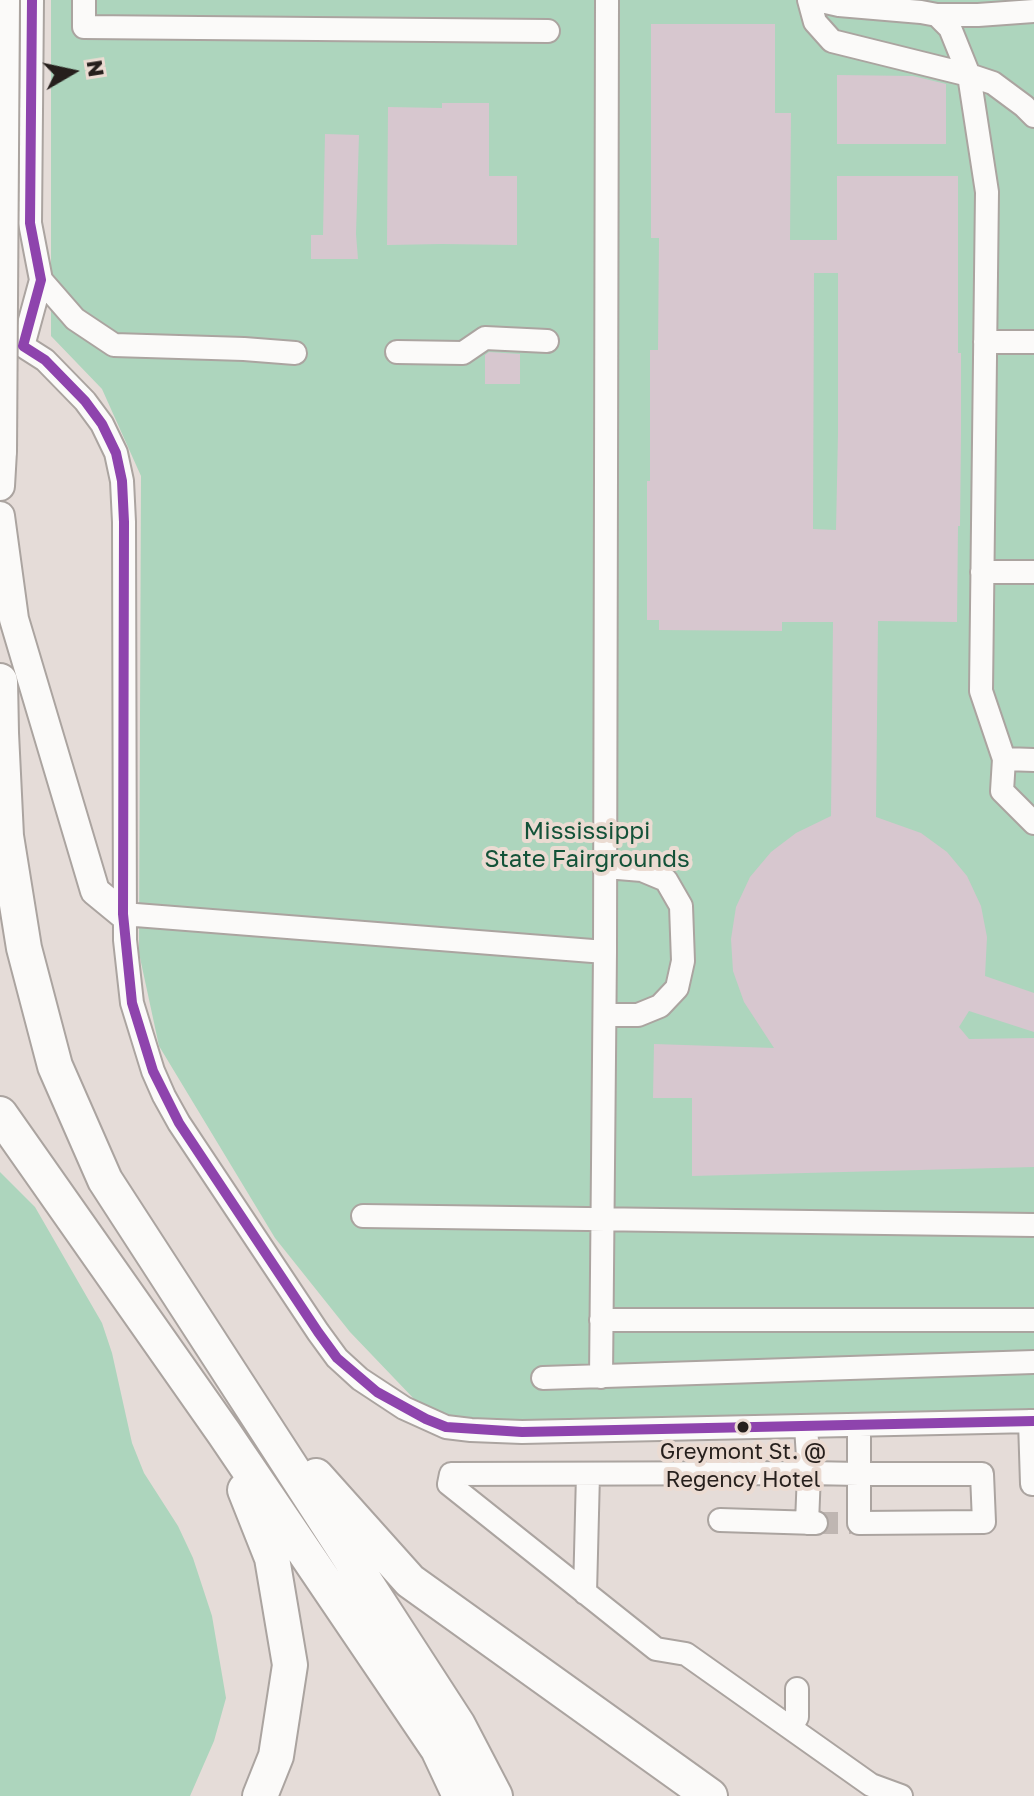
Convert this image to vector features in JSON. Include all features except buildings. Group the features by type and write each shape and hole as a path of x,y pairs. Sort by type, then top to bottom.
{"highway":[{"path":"0,681 6,836 24,948"},
{"path":"0,881 24,948 55,1066 105,1180 458,1725 495,1796"},
{"path":"0,1114 224,1433 438,1749 460,1796"},
{"path":"241,1392 410,1581 710,1796"},
{"path":"224,1433 272,1558 290,1665 276,1756 260,1796"}],"main road":[{"path":"0,486 5,0"},
{"path":"0,516 14,619 95,891 123,914"}],"street":[{"path":"23,346 41,280 30,223 32,0"},
{"path":"84,0 84,27 548,31"},
{"path":"601,1377 606,867 607,0"},
{"path":"809,0 815,22 832,41 993,83 1034,116"},
{"path":"817,0 937,15 1034,11"},
{"path":"937,15 950,28 969,75 987,192 981,691 1004,759 1002,791 1034,823"},
{"path":"41,280 75,319 114,345 295,353"},
{"path":"397,352 463,353 485,338 547,341"},
{"path":"0,339 23,346 45,360 85,401 102,424 116,453 122,481 123,914 132,1003 153,1071 179,1123 337,1358 360,1379 404,1408 446,1427 471,1430 522,1432 1032,1421 1034,1484"},
{"path":"985,342 1034,342"},
{"path":"982,572 1034,572"},
{"path":"1004,759 1034,760"},
{"path":"605,1015 638,1015 660,1006 677,988 683,961 681,906 666,880 642,870 606,867"},
{"path":"123,914 605,952"},
{"path":"363,1216 1034,1225"},
{"path":"601,1320 1034,1320"},
{"path":"543,1378 1034,1362"},
{"path":"859,1425 859,1474 855,1523 984,1522 982,1474 859,1474 809,1473 451,1474 449,1484 656,1649 686,1654 871,1785 901,1796"},
{"path":"720,1520 811,1523 806,1426"},
{"path":"585,1593 588,1474"},
{"path":"791,1728 797,1717 797,1689"}],"green space":[{"name":"Mississippi State Fairgrounds","path":"51,0 1034,0 1034,1415 468,1423 416,1401 350,1332 275,1238 159,1046 139,953 141,476 102,389 51,336"},
{"path":"0,1172 35,1207 102,1323 112,1353 132,1443 144,1473 178,1526 193,1558 212,1616 226,1698 214,1741 190,1796 0,1796"}],"tunnel":[{"path":"816,1523 851,1523"}],"transit line":[{"path":"32,0 30,223 41,280 23,346 45,360 85,401 102,424 116,453 122,481 123,914 132,1003 153,1071 179,1123 318,1332 337,1358 377,1392 446,1427 522,1432 1034,1421"}],"place":[{"name":"Greymont St. @ Regency Hotel","path":"743,1427"}]}
